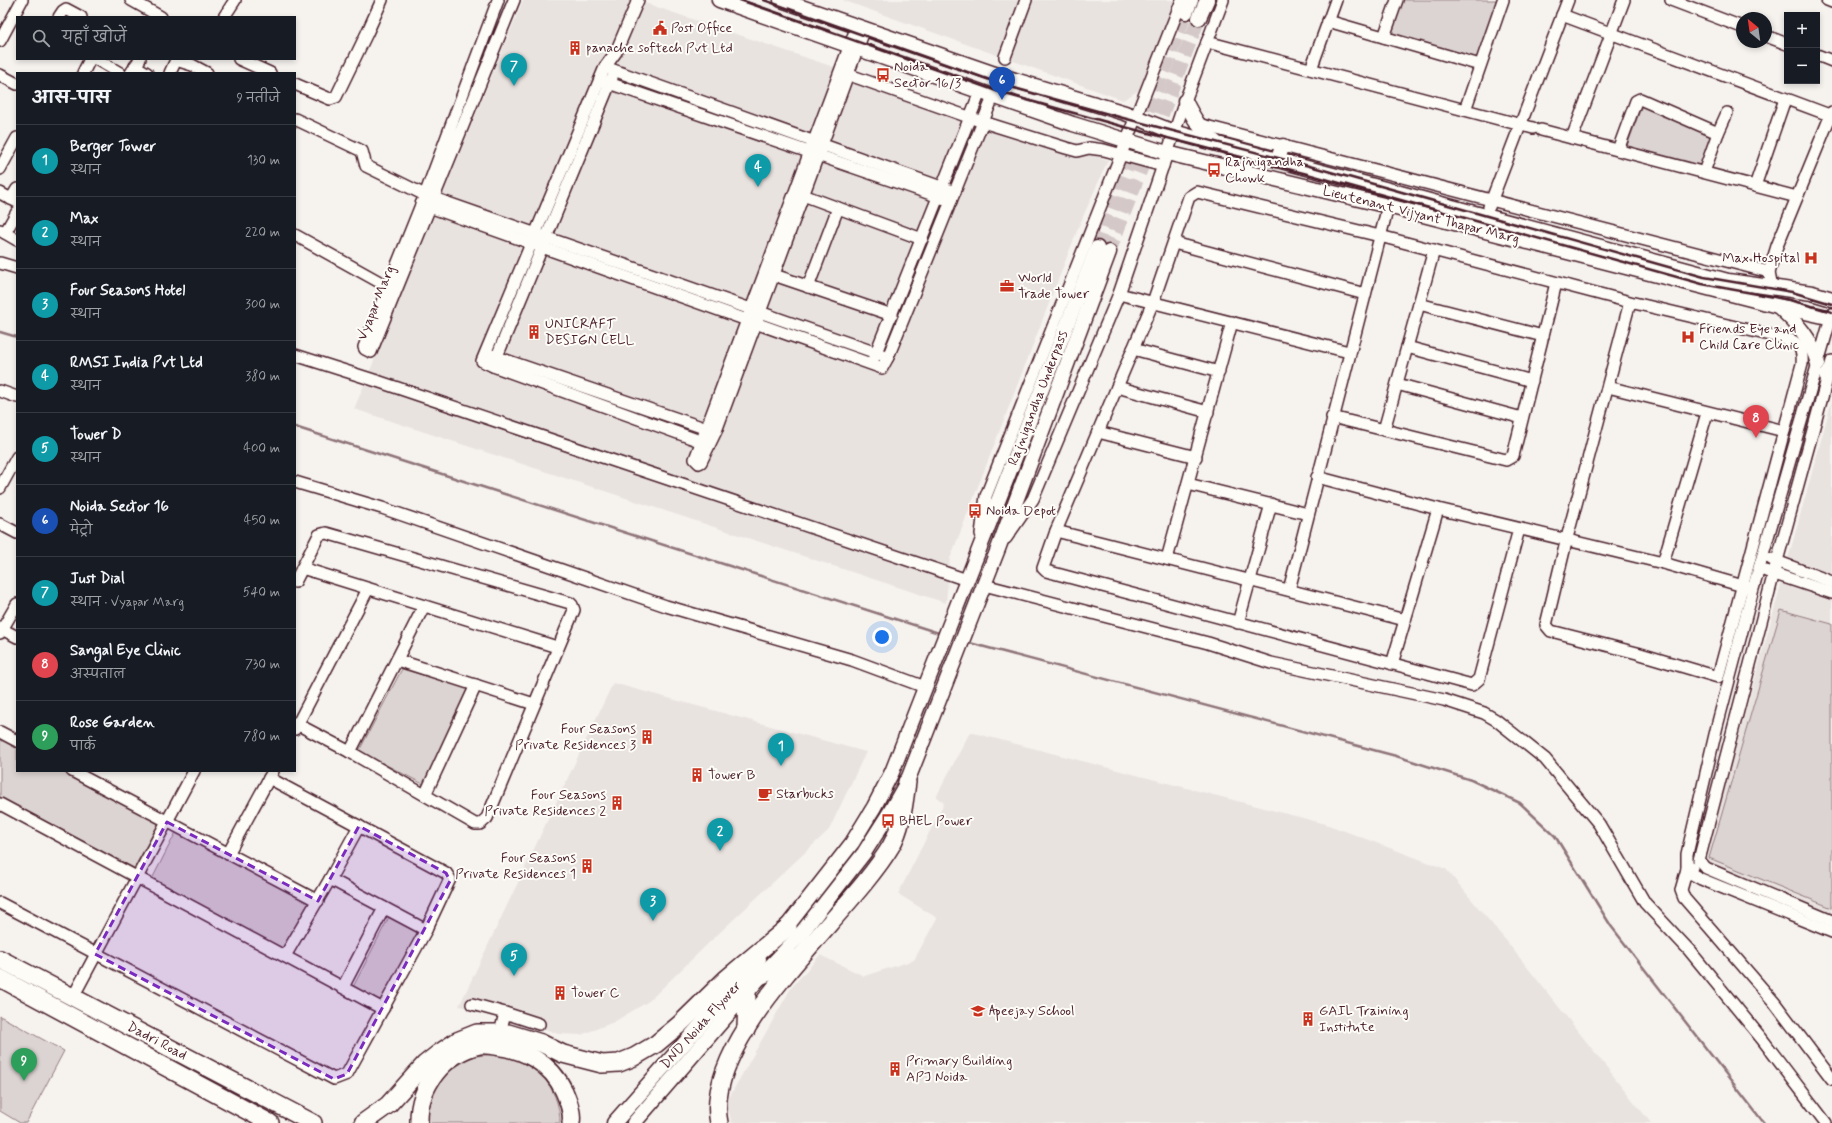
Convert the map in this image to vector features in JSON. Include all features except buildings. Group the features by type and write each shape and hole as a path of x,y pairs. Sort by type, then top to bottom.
{"highway":[{"path":"719,1123 717,1113 718,1095 730,1056 746,1030 800,957 861,888 891,845 901,819 907,782"},
{"path":"363,1123 388,1105 425,1064 438,1053 457,1041 477,1033 508,1033 541,1043 563,1054 602,1064 619,1063 634,1057 656,1044 680,1024 726,979 788,927"},
{"path":"762,975 800,957"},
{"name":"Dadri Road","path":"0,959 313,1123"},
{"name":"Dadri Road","path":"0,978 267,1122"},
{"path":"746,1030 747,993"},
{"path":"419,1123 421,1103 427,1086 438,1070 458,1053 482,1045 503,1047 530,1054 546,1066 560,1083 568,1101 572,1117 571,1123"}],"main road":[{"name":"Lieutenant Vijyant Thapar Marg","path":"719,0 1073,124 1127,140 1165,160 1388,206 1778,306 1832,317"},
{"name":"Lieutenant Vijyant Thapar Marg","path":"781,0 998,75 1136,116 1174,132 1219,145 1728,281 1812,293 1832,300"},
{"path":"1190,8 1207,0"},
{"path":"1185,101 1205,134 1219,145"},
{"path":"1277,160 1282,146"},
{"name":"Rajnigandha Underpass","path":"907,782 998,549 1103,250 979,549 927,683"},
{"path":"1812,293 1832,288"},
{"path":"1778,306 1799,326 1825,362"},
{"name":"DND Noida Flyover","path":"614,1123 788,927 852,843 874,807 892,772 927,683"},
{"name":"DND Noida Flyover","path":"634,1123 762,975 799,936 864,853 907,782"}],"street":[{"path":"20,15 22,0"},
{"path":"131,0 152,5 160,16"},
{"path":"225,16 235,0"},
{"path":"296,84 330,100 336,97 382,0"},
{"name":"Vyapar Marg","path":"428,201 498,0"},
{"name":"Vyapar Marg","path":"392,289 373,351 371,352 364,349 364,347 392,289 514,0"},
{"path":"495,362 544,242 616,52 638,0"},
{"path":"1004,57 1026,0"},
{"path":"998,549 1033,499 1119,294 1174,132 1223,0"},
{"path":"1311,69 1336,0"},
{"path":"1384,37 1397,0"},
{"path":"1465,110 1503,0"},
{"path":"1486,216 1568,0"},
{"path":"1572,138 1624,0"},
{"path":"1671,0 1736,25"},
{"path":"1827,0 1832,2"},
{"path":"979,549 986,496 1120,154 1136,116 1190,8"},
{"path":"60,16 66,9 79,16"},
{"path":"1562,15 1785,99 1832,115 1777,246 1769,272 1772,287"},
{"path":"0,41 16,20"},
{"path":"1328,22 1480,65"},
{"path":"756,311 861,27"},
{"path":"1772,38 1784,43"},
{"path":"1207,42 1797,197"},
{"path":"1820,56 1832,61"},
{"path":"84,72 90,60"},
{"path":"98,60 118,72"},
{"path":"170,72 176,60"},
{"path":"179,60 205,72"},
{"path":"241,60 268,72"},
{"path":"136,66 145,72"},
{"path":"610,68 818,143 953,197"},
{"path":"844,73 983,122 1077,151 1089,148 1165,160"},
{"path":"0,75 16,83"},
{"path":"605,82 814,154 940,192"},
{"path":"605,82 533,238 485,353 483,362 495,362 711,430"},
{"path":"659,101 663,88"},
{"path":"296,119 362,151 366,166 428,201 544,242 751,322 882,368 888,357 983,122 987,94"},
{"path":"872,365 970,117 987,94"},
{"path":"1618,150 1636,101 1640,99 1718,133"},
{"path":"1755,186 1785,99"},
{"path":"731,126 735,113"},
{"path":"1704,172 1727,113"},
{"path":"1198,124 1769,272"},
{"path":"0,169 16,140"},
{"path":"495,362 706,444 751,322 774,274 803,195 814,154"},
{"path":"1519,529 1479,679 1472,685 1046,572 1043,566 1056,531 1153,302 1189,197 1197,192 1380,236 1630,302 1791,340 1796,343 1801,348 1803,355 1802,364 1784,431 1748,587 1689,846 1687,869 1681,890 1684,898 1774,1002 1832,1078"},
{"path":"0,193 15,196"},
{"path":"803,195 922,238"},
{"path":"1289,590 1332,417 1388,206"},
{"path":"808,286 838,208"},
{"path":"16,213 2,232 16,239"},
{"path":"296,236 392,289"},
{"path":"544,242 756,311 888,357"},
{"path":"1174,243 1365,294"},
{"path":"1384,430 1434,250"},
{"path":"0,263 16,268"},
{"path":"774,274 892,315"},
{"path":"1332,417 1506,460 1513,456 1556,282"},
{"path":"1119,294 1350,352"},
{"path":"1630,302 1566,538 1546,625 1549,629 1718,677 1748,587 1759,569 1825,362 1832,317"},
{"path":"1419,304 1543,336"},
{"path":"1167,560 1232,322"},
{"path":"1407,347 1532,381"},
{"path":"1133,348 1219,372"},
{"path":"296,355 380,382 965,585"},
{"path":"1825,362 1829,372 1776,561 1699,858 1700,863 1706,868 1832,920"},
{"path":"1397,384 1522,418"},
{"path":"1117,387 1208,412"},
{"path":"1608,387 1707,413 1784,431"},
{"path":"0,391 16,397"},
{"path":"1663,563 1707,413"},
{"path":"1098,432 1196,457"},
{"path":"0,488 16,460"},
{"path":"1317,477 1519,529 1566,538 1748,587"},
{"path":"296,482 382,508 666,606 927,683"},
{"path":"1188,484 1308,514"},
{"path":"1238,623 1271,504"},
{"path":"1392,664 1438,509"},
{"path":"0,524 16,532"},
{"path":"1056,531 1405,620"},
{"path":"296,580 319,535 326,532 570,603 572,605 574,610 557,647 487,818 480,824 475,824 350,752 296,726 368,589"},
{"path":"1763,556 1832,582"},
{"path":"302,568 557,647"},
{"path":"1759,569 1832,593"},
{"path":"982,590 1208,643 1271,663 1444,700 1484,714 1496,720 1545,759 1599,824 1645,903 1689,950 1762,1039 1826,1123"},
{"path":"16,606 1,630 16,638"},
{"path":"350,752 424,606"},
{"path":"397,660 534,704"},
{"path":"426,795 476,685"},
{"path":"0,732 16,740"},
{"path":"74,772 318,901"},
{"path":"73,997 193,772"},
{"path":"0,903 334,1079 347,1074 426,930 450,881 449,876 358,826 271,775 228,854"},
{"path":"0,804 383,1009"},
{"path":"285,956 318,901 358,826"},
{"path":"1687,869 1700,863"},
{"path":"1687,869 1689,872 1701,879 1832,932"},
{"path":"330,878 426,930"},
{"path":"343,988 384,908"},
{"path":"472,1004 539,1024"},
{"path":"500,1033 504,1013"}],"highlighted area":[{"path":"167,822 318,901 359,826 446,873 450,881 347,1074 339,1078 334,1079 95,954"}],"shaded area":[{"path":"523,0 636,0 1108,160 1079,226 950,559 946,603 354,409"},
{"path":"842,0 1177,0 1146,86 1123,100"},
{"path":"1401,0 1499,0 1477,61 1389,35"},
{"path":"1642,105 1717,135 1704,169 1627,146"},
{"path":"1832,400 1832,914 1704,863"},
{"path":"1781,610 1832,624 1832,908 1709,858"},
{"path":"402,669 468,688 425,785 359,751"},
{"path":"613,683 866,752 829,830 649,1001 614,1022 581,1035 558,1034 519,1019 459,1006"},
{"path":"970,732 1326,824 1446,869 1508,943 1651,1123 732,1123 726,1103 791,988 820,955 864,976 914,960 937,918 898,894 944,803 936,797"},
{"path":"0,738 16,746 16,772 63,772 159,823 134,868 0,797"},
{"path":"176,832 313,903 288,952 151,881"},
{"path":"389,917 419,933 383,1002 353,987"},
{"path":"0,1016 64,1051 26,1123 20,1123 0,1111"},
{"path":"494,1054 511,1056 523,1061 540,1074 553,1091 557,1101 560,1123 425,1123 430,1097 445,1074 468,1059 476,1056"}],"waterway":[{"path":"0,332 16,337"},
{"path":"296,427 942,634"},
{"path":"966,642 1396,756 1471,780 1520,803 1555,836 1611,926 1764,1123"}],"tunnel":[{"path":"1097,248 1186,12"},
{"path":"1109,252 1199,18"}],"railway":[{"path":"740,0 1005,94 1121,126 1311,175 1702,284 1790,300 1832,312"},
{"path":"764,0 1007,86 1123,118 1313,167 1704,277 1792,292 1832,304"}],"place":[{"name":"Post Office","path":"660,28"},
{"name":"panache softech Pvt Ltd","path":"575,48"},
{"name":"Noida Sector 16/3","path":"883,75"},
{"name":"Just Dial","path":"514,86"},
{"name":"Noida Sector 16","path":"1002,100"},
{"name":"Rajnigandha Chowk","path":"1214,170"},
{"name":"RMSI India Pvt Ltd","path":"758,187"},
{"name":"Max Hospital","path":"1811,258"},
{"name":"World Trade Tower","path":"1007,286"},
{"name":"UNICRAFT DESIGN CELL","path":"534,332"},
{"name":"Friends Eye and Child Care Clinic","path":"1688,337"},
{"name":"Sangal Eye Clinic","path":"1756,438"},
{"name":"Noida Depot","path":"975,511"},
{"name":"Four Seasons Private Residences 3","path":"647,737"},
{"name":"Berger Tower","path":"781,766"},
{"name":"Tower B","path":"697,775"},
{"name":"Starbucks","path":"765,794"},
{"name":"Four Seasons Private Residences 2","path":"617,803"},
{"name":"BHEL Power","path":"888,821"},
{"name":"Max","path":"720,851"},
{"name":"Four Seasons Private Residences 1","path":"587,866"},
{"name":"Four Seasons Hotel","path":"653,921"},
{"name":"Tower D","path":"514,976"},
{"name":"Tower C","path":"560,993"},
{"name":"Apeejay School","path":"978,1011"},
{"name":"GAIL Training Institute","path":"1308,1019"},
{"name":"Primary Building APJ Noida","path":"895,1069"},
{"name":"Rose Garden","path":"24,1081"}]}
